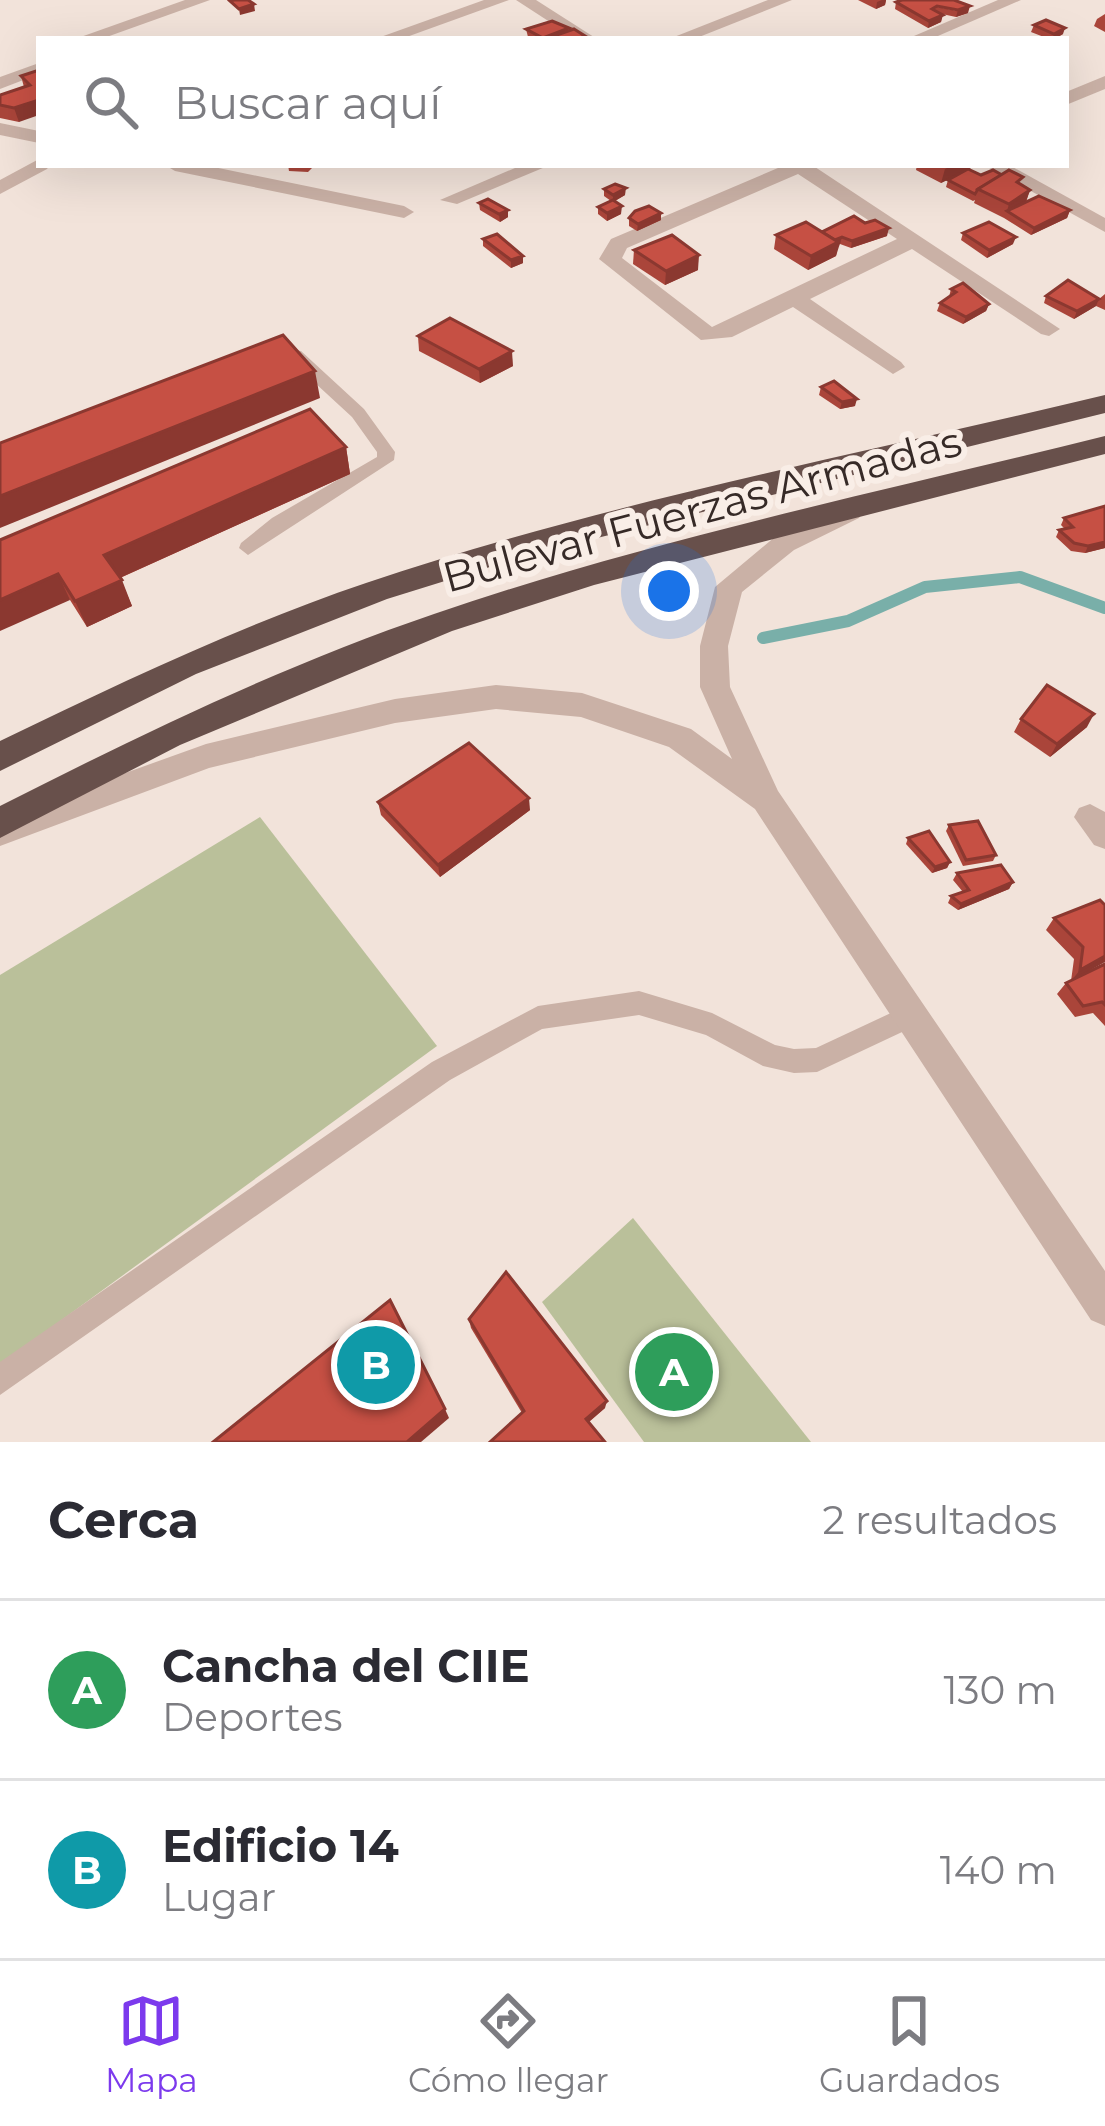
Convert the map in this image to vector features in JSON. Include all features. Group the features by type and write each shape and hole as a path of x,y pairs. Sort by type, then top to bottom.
{"highway":[{"name":"Bulevar Fuerzas Armadas","path":"0,757 184,664 376,591 530,544 1105,404"},
{"name":"Bulevar Fuerzas Armadas","path":"0,828 168,736 441,623 590,575 1105,445"}],"street":[{"path":"93,36 202,0"},
{"path":"127,36 232,0"},
{"path":"393,36 501,0"},
{"path":"524,0 583,36"},
{"path":"691,36 738,25 784,0"},
{"path":"923,36 1012,0"},
{"path":"0,69 36,56"},
{"path":"0,83 36,69"},
{"path":"1069,99 1105,82"},
{"path":"0,129 36,136"},
{"path":"0,188 36,167"},
{"path":"190,168 404,212"},
{"path":"450,200 532,168"},
{"path":"794,168 619,244 610,259 695,328 709,334 724,332 915,238"},
{"path":"802,168 1049,329"},
{"path":"1000,168 1103,223"},
{"path":"794,298 893,368"},
{"path":"858,508 784,543 729,587 714,646 715,687 766,799 1105,1306"},
{"path":"0,828 206,756 395,711 496,697 583,706 680,738 766,799"}],"lane":[{"path":"248,548 279,523 385,460 386,452 358,413 293,354 280,348"},
{"path":"0,1380 441,1071 538,1018 639,1003 712,1025 772,1057 818,1060 908,1017"}],"green space":[{"path":"260,817 437,1046 0,1365 0,975"},
{"path":"633,1218 811,1442 644,1442 542,1302"}],"building":[{"path":"954,0 970,6 958,10 937,6 932,9 943,15 929,21 896,2"},
{"path":"230,1 254,4 239,9"},
{"path":"1046,20 1065,28 1054,34 1034,25"},
{"path":"552,21 569,28 548,36 526,29"},
{"path":"574,29 585,36 554,36"},
{"path":"36,71 36,101 14,108 0,105 0,95 30,85 21,76"},
{"path":"968,169 981,175 993,170 1002,175 975,194 948,180"},
{"path":"1009,170 1023,177 1017,182 1030,190 1009,204 978,189"},
{"path":"615,184 626,188 613,195 604,189"},
{"path":"1039,196 1070,210 1034,228 1007,211"},
{"path":"488,199 508,210 499,214 479,203"},
{"path":"613,200 622,206 607,213 598,207"},
{"path":"649,206 661,213 638,224 629,218 635,211"},
{"path":"854,216 889,228 852,241 835,240 822,232"},
{"path":"806,222 838,242 811,256 776,235"},
{"path":"989,222 1016,237 989,250 963,233"},
{"path":"497,234 523,256 511,260 483,239"},
{"path":"672,235 699,255 666,271 634,250"},
{"path":"1068,280 1099,299 1077,311 1046,296"},
{"path":"963,283 989,304 966,317 940,303"},
{"path":"450,318 512,351 479,369 418,336"},
{"path":"283,335 315,371 0,496 0,443"},
{"path":"834,381 857,399 842,402 821,387"},
{"path":"310,409 346,447 104,555 122,580 75,601 58,574 0,600 0,540"},
{"path":"1105,506 1105,542 1074,543 1059,530 1073,527 1064,518"},
{"path":"1047,685 1094,714 1057,744 1021,719"},
{"path":"469,743 529,798 438,865 378,802"},
{"path":"978,821 996,855 966,860 949,825"},
{"path":"929,831 950,862 935,867 908,838"},
{"path":"1001,865 1013,882 961,904 951,896 969,890 957,873"},
{"path":"1100,900 1105,905 1105,956 1080,970 1083,947 1054,918"},
{"path":"1105,964 1105,1005 1083,1006 1066,983"},
{"path":"506,1272 607,1401 586,1419 605,1442 490,1442 524,1411 469,1319"},
{"path":"390,1300 445,1409 407,1442 213,1442"}],"waterway":[{"path":"763,638 848,621 925,587 1020,577 1105,608"}],"place":[{"name":"Edificio 14","path":"376,1365"},
{"name":"Cancha del CIIE","path":"674,1372"}]}
